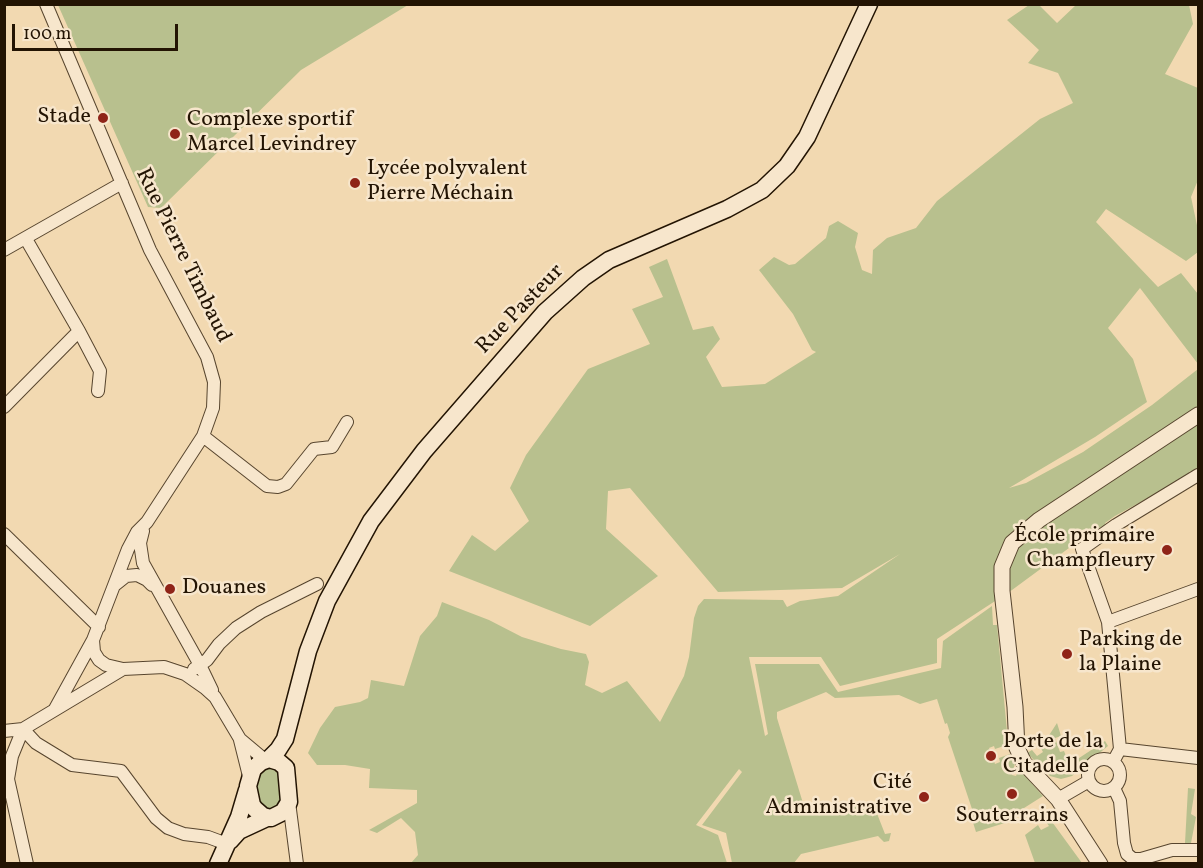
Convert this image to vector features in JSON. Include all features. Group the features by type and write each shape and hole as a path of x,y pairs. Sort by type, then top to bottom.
{"main road":[{"name":"Rue Pasteur","path":"267,760 282,746 308,651 327,601 371,521 424,451 545,312 583,278 609,260 727,209 762,190 787,166 807,137 869,4"},
{"name":"Rue Pasteur","path":"287,772 288,730"},
{"path":"218,864 244,803 253,769 267,760 283,764 287,772 289,802 280,815 267,818 238,831 227,844"},
{"path":"249,783 252,805 259,814 267,818"}],"street":[{"name":"Rue Pierre Timbaud","path":"46,4 150,250 209,363 214,382 213,408 203,436 147,522 142,534 140,552 157,591 240,739"},
{"path":"4,250 122,183"},
{"path":"26,239 100,371 98,391"},
{"path":"4,407 79,331"},
{"path":"1100,864 1058,800 1024,763 1017,748 1015,707 1002,591 1002,567 1012,543 1039,520 1198,415"},
{"path":"203,436 267,486 278,487 286,484 314,449 332,447 346,422"},
{"path":"1113,762 1120,749 1107,622 1082,549 1116,525 1198,475"},
{"name":"Rue Pierre Timbaud","path":"55,709 99,627 128,549 137,532 147,522"},
{"path":"4,534 99,627"},
{"path":"115,586 126,576 137,575 147,580 157,591"},
{"path":"185,675 207,660 223,639 236,628 261,612 317,584"},
{"path":"1107,622 1198,589"},
{"path":"93,640 94,652 106,665 123,669 164,667 200,683 215,697"},
{"path":"4,731 23,729 123,669"},
{"path":"23,729 7,775 27,864"},
{"path":"23,729 36,743 72,765 121,771 156,818 168,828 184,834 215,838 227,844"},
{"path":"240,739 267,760"},
{"path":"240,739 249,783"},
{"path":"1120,749 1198,758"},
{"path":"1103,759 1113,762 1117,765 1120,775 1117,784 1114,788 1100,791 1095,789 1089,781 1088,771 1094,762 1103,759"},
{"path":"1058,800 1089,781"},
{"path":"1114,788 1120,801 1124,843 1127,854 1133,859 1173,850 1198,850"},
{"path":"289,802 297,864"}],"green space":[{"name":"Complexe sportif Marcel Levindrey","path":"58,5 408,5 301,70 161,208 148,207"},
{"path":"1029,5 1039,5 1057,23 1076,5 1189,5 1193,24 1165,74 1198,88 1198,180 1191,197 1198,230 1198,252 1186,261 1106,209 1096,222 1158,287 1181,273 1198,294 1198,364 1140,288 1108,328 1133,359 1147,402 1095,437 1009,488 1026,483 1083,452 1152,405 1198,369 1198,470 1189,472 1190,475 1115,516 1099,530 1069,548 1012,590 937,639 937,663 840,686 821,657 749,657 765,736 768,734 755,664 819,664 838,692 941,668 943,641 992,606 993,625 997,625 1008,742 1007,745 995,749 994,746 989,748 995,764 1000,762 999,758 1010,754 1015,763 1012,775 1016,776 1019,769 1043,796 1013,815 1011,821 976,832 970,813 973,812 948,737 950,733 937,699 920,704 899,695 835,698 826,692 777,712 806,813 842,802 852,806 880,806 881,809 876,811 885,834 891,833 889,841 884,842 878,836 801,854 794,863 732,863 726,833 702,825 742,772 739,769 696,825 718,835 727,863 411,863 418,855 415,832 401,818 377,833 369,830 417,803 417,790 369,788 370,769 345,765 317,765 308,753 320,728 335,707 368,698 371,680 404,686 420,636 437,616 442,602 489,620 522,637 586,654 589,662 585,685 602,693 627,681 660,722 684,676 694,618 698,606 704,599 783,600 787,607 800,601 838,596 900,554 842,588 718,592 630,488 608,491 606,529 658,576 590,626 449,571 472,535 495,551 529,521 510,488 526,455 588,369 650,344 632,309 663,297 649,267 667,259 693,330 713,326 720,339 706,357 722,387 765,384 816,352 812,350 793,314 759,270 774,257 789,265 795,264 826,238 829,226 838,221 858,233 855,247 862,270 872,274 873,250 887,238 916,228 937,201 1040,119 1073,103 1058,73 1028,63 1039,50 1007,20"},
{"path":"1057,723 1061,736 1055,738 1060,752 1064,751 1073,762 1105,741 1108,746 1072,776 1061,779 1050,776 1027,753 1032,750 1037,756 1043,752 1039,745 1044,743"},
{"path":"261,766 280,768 284,804 267,812 254,797 254,784"},
{"path":"1188,788 1195,789 1191,814 1196,817 1191,843 1185,843"},
{"path":"1047,815 1082,863 1035,863 1025,835 1038,825 1041,830 1049,826 1044,819"}],"place":[{"name":"Stade","path":"103,118"},
{"name":"Complexe sportif Marcel Levindrey","path":"175,134"},
{"name":"Lycée polyvalent Pierre Méchain","path":"355,183"},
{"name":"École primaire Champfleury","path":"1167,550"},
{"name":"Douanes","path":"170,589"},
{"name":"Parking de la Plaine","path":"1067,654"},
{"name":"Porte de la Citadelle","path":"991,756"},
{"name":"Souterrains","path":"1012,794"},
{"name":"Cité Administrative","path":"924,797"}]}
